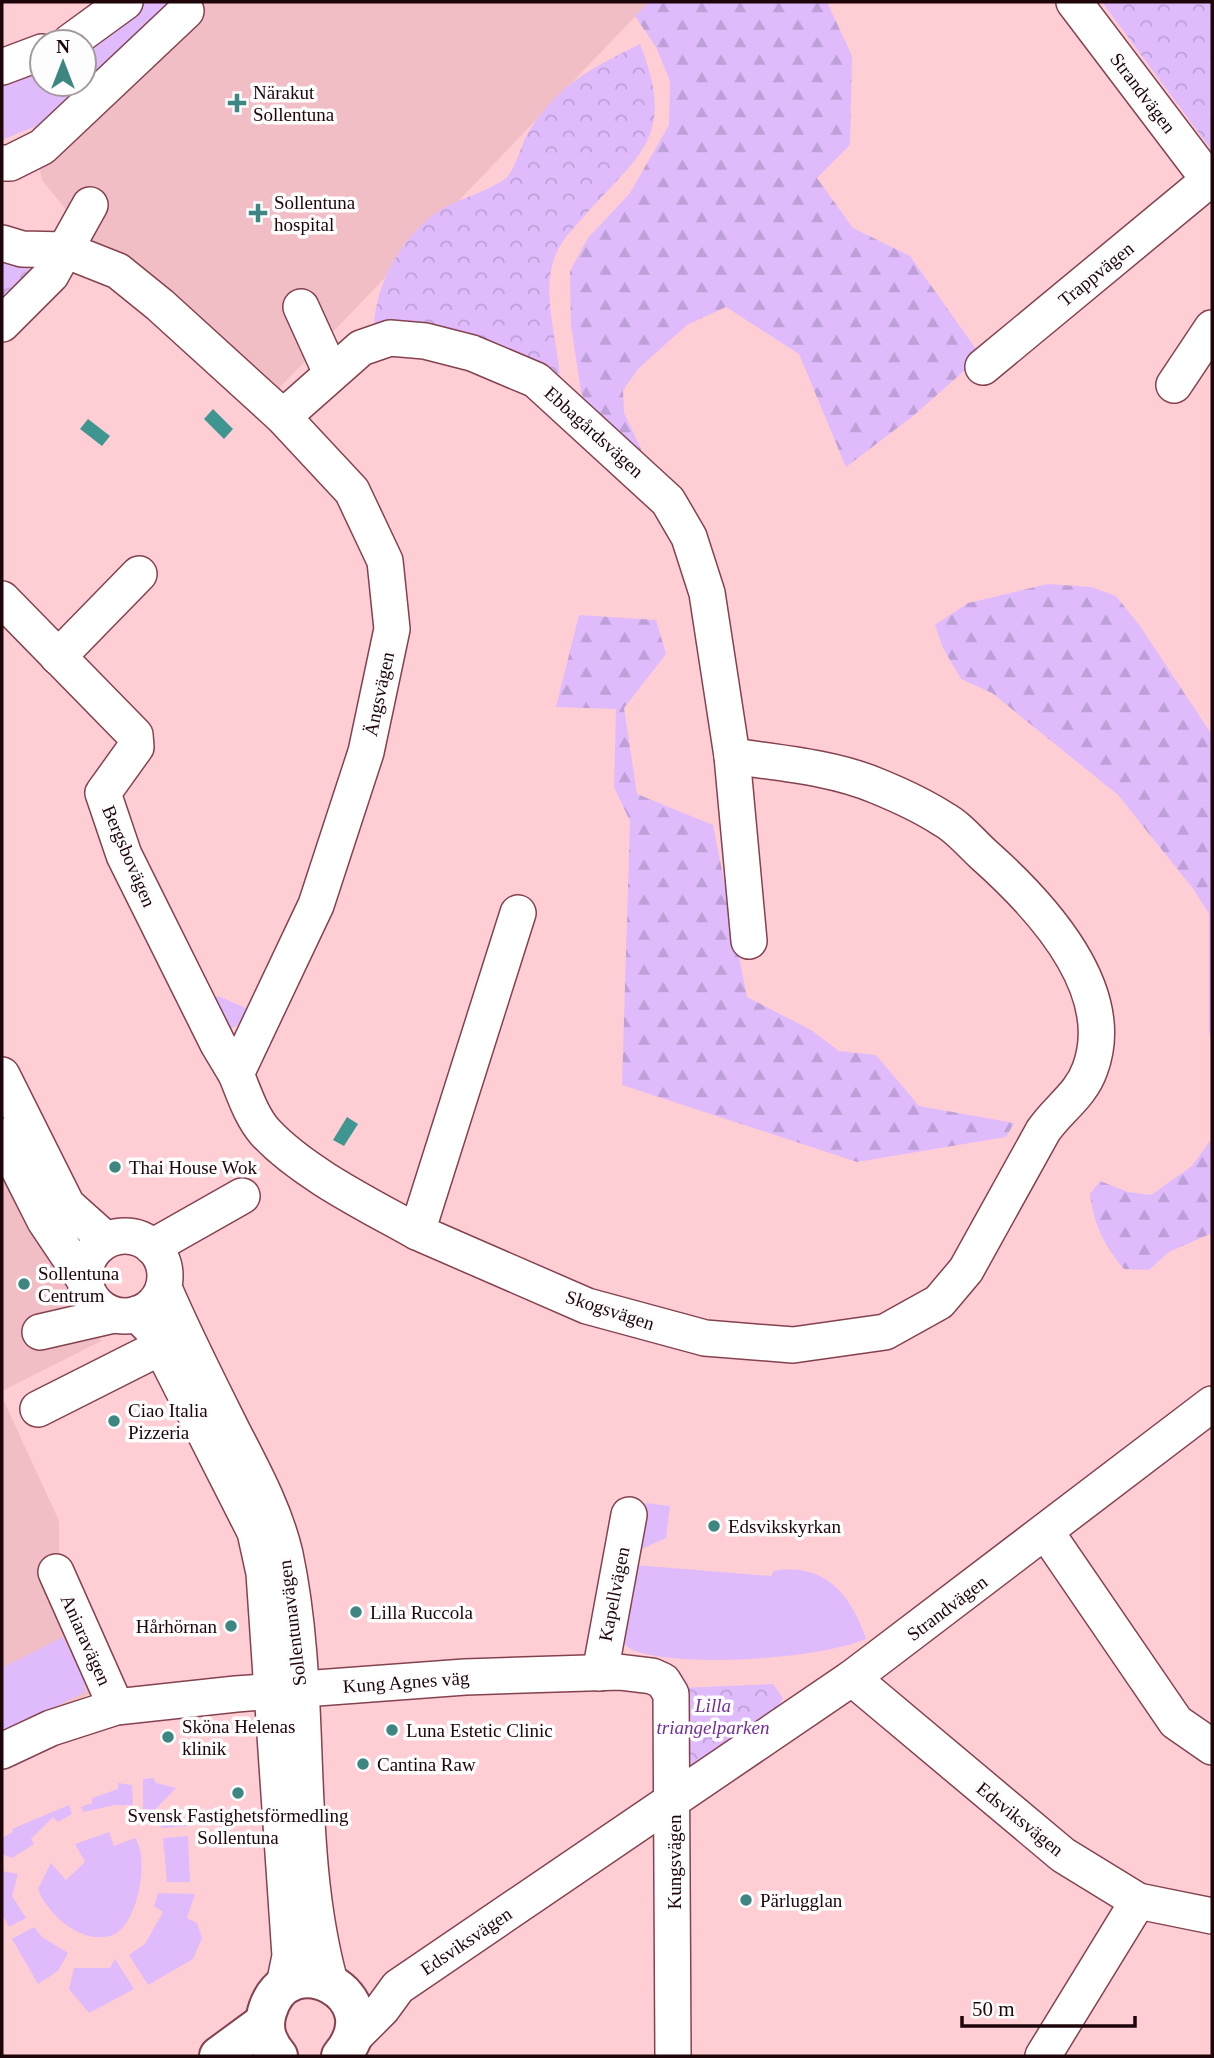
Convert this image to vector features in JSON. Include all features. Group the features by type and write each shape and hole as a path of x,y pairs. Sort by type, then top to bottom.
{"main road":[{"path":"219,2056 271,2040 270,2000 284,1985 310,1978 337,1988 355,2017 350,2049"}],"street":[{"path":"89,28 125,2"},
{"name":"Strandvägen","path":"1074,2 1211,182"},
{"path":"2,163 42,147 186,11"},
{"path":"2,67 28,57"},
{"name":"Trappvägen","path":"983,367 1211,182"},
{"path":"2,324 51,275 90,205"},
{"name":"Ängsvägen","path":"2,243 22,249 65,250 118,271 283,418 352,491 385,561 392,629 366,752 316,905 236,1074"},
{"path":"301,306 331,373"},
{"path":"1174,385 1212,328"},
{"name":"Ebbagårdsvägen","path":"283,418 361,348 390,338 425,341 472,353 536,380 641,473 668,501 689,537 707,593 732,756 749,941"},
{"path":"58,657 139,574"},
{"name":"Bergsbovägen","path":"2,599 135,735 136,747 103,793 124,855 212,1033 236,1074"},
{"name":"Skogsvägen","path":"418,1232 587,1306 705,1338 793,1345 885,1332 939,1301 966,1270 1043,1131 1054,1115 1072,1101 1090,1069 1095,1043 1094,1017 1089,991 1078,965 1023,890 945,819 875,785 812,769 732,756"},
{"path":"236,1074 246,1100 265,1131 308,1166 418,1232 518,912"},
{"path":"2,1075 66,1205 105,1239"},
{"name":"Sollentunavägen","path":"2,1136 45,1221 106,1301 152,1329 255,1532 287,1691 316,1933 337,1988"},
{"path":"152,1247 242,1196"},
{"path":"122,1236 152,1247 164,1263 164,1288 150,1308 106,1301 87,1259 105,1239 122,1236"},
{"name":"Sollentunavägen","path":"164,1288 276,1524 285,1555 290,1955 284,1985"},
{"path":"38,1409 161,1347"},
{"name":"Strandvägen","path":"674,1802 852,1678 1212,1404"},
{"name":"Kapellvägen","path":"600,1673 629,1515"},
{"path":"1046,1532 1176,1721 1212,1747"},
{"name":"Aniaravägen","path":"56,1572 116,1707"},
{"name":"Kung Agnes väg","path":"2,1751 51,1728 116,1707 465,1677 635,1672 652,1676"},
{"name":"Kungsvägen","path":"652,1676 663,1681 671,1695 674,1802 673,2056"},
{"name":"Edsviksvägen","path":"852,1678 1063,1855 1138,1901 1212,1916"},
{"name":"Edsviksvägen","path":"350,2049 398,1987 674,1802"},
{"path":"1043,2056 1138,1901"},
{"name":"Edsviksvägen","path":"337,1988 398,1987"}],"shaded area":[{"name":"Sollentuna hospital","path":"128,2 649,2 264,404 96,247 42,180 33,128 39,98 98,98 98,58"},
{"path":"2,1143 101,1341 2,1391"},
{"path":"2,1397 59,1521 59,1623 96,1691 2,1735"}],"green space":[{"path":"128,2 177,2 98,73 98,29"},
{"path":"649,2 827,2 852,56 850,145 817,178 853,228 910,256 981,356 913,416 846,467 799,354 726,307 687,325 639,368 623,390 624,413 642,451 593,419 581,392 571,325 570,271 588,238 630,193 669,125 670,81 656,47 635,16"},
{"path":"1102,2 1212,2 1212,151"},
{"path":"640,44 655,101 653,122 647,140 623,175 563,241 550,275 550,308 560,392 374,334 379,296 386,277 395,259 419,228 449,205 507,177 528,134 543,112 567,87 592,69"},
{"path":"28,69 28,98 71,98 43,123 2,140 2,81"},
{"path":"2,261 25,265 31,270 2,300"},
{"path":"1048,584 1091,587 1116,596 1140,626 1212,735 1212,1042 1209,1032 1209,914 1194,890 1118,795 992,693 961,679 943,648 935,625 968,603"},
{"path":"579,615 656,620 666,654 624,708 637,794 713,825 747,997 811,1030 839,1051 876,1055 919,1106 1014,1123 1006,1137 857,1162 622,1085 630,821 614,787 616,709 556,707"},
{"path":"218,996 248,1009 238,1025 221,1034 205,1001"},
{"path":"1212,1138 1212,1233 1169,1252 1149,1270 1124,1269 1101,1234 1090,1194 1100,1181 1128,1192 1151,1195 1192,1166"},
{"path":"637,1502 670,1506 666,1538 633,1553"},
{"path":"634,1565 771,1576 774,1571 808,1572 834,1585 844,1596 866,1639 817,1652 751,1659 685,1659 635,1651 627,1646 618,1632"},
{"path":"63,1637 84,1679 85,1692 2,1733 2,1668"},
{"name":"Lilla triangelparken","path":"773,1684 783,1698 779,1705 696,1766 687,1769 680,1688"},
{"path":"153,1778 156,1783 176,1788 151,1814 143,1809 143,1779"},
{"path":"118,1783 132,1785 133,1805 115,1805 83,1812 81,1807 92,1803 92,1798 118,1789"},
{"path":"69,1805 72,1814 58,1822 53,1817 31,1839 34,1844 12,1858 2,1854 2,1838 13,1832 12,1829"},
{"path":"177,1806 188,1826 162,1828 158,1822"},
{"path":"109,1832 114,1846 135,1838 141,1860 139,1889 130,1917 123,1927 115,1934 92,1937 80,1933 58,1918 38,1889 51,1863 66,1880 85,1862 75,1844"},
{"path":"188,1836 190,1882 167,1882 163,1838"},
{"path":"2,1871 18,1874 12,1896 26,1918 9,1927 2,1914"},
{"path":"158,1893 195,1894 187,1918 197,1923 202,1938 193,1959 148,1985 129,1955 145,1944 163,1912 154,1906"},
{"path":"34,1927 42,1937 68,1953 58,1971 38,1984 12,1939"},
{"path":"115,1959 134,1989 89,2013 69,1989 74,1968 110,1968"}],"water":[{"path":"213,409 233,429 224,439 204,419"},
{"path":"88,419 110,436 102,446 80,429"},
{"path":"347,1117 358,1124 344,1146 333,1140"}],"place":[{"name":"Närakut Sollentuna","path":"237,103"},
{"name":"Sollentuna hospital","path":"258,213"},
{"name":"Thai House Wok","path":"115,1167"},
{"name":"Sollentuna Centrum","path":"24,1284"},
{"name":"Ciao Italia Pizzeria","path":"114,1421"},
{"name":"Edsvikskyrkan","path":"714,1526"},
{"name":"Lilla Ruccola","path":"356,1612"},
{"name":"Hårhörnan","path":"231,1626"},
{"name":"Luna Estetic Clinic","path":"392,1730"},
{"name":"Sköna Helenas klinik","path":"168,1737"},
{"name":"Cantina Raw","path":"363,1764"},
{"name":"Svensk Fastighetsförmedling Sollentuna","path":"238,1793"},
{"name":"Pärlugglan","path":"746,1900"}]}
